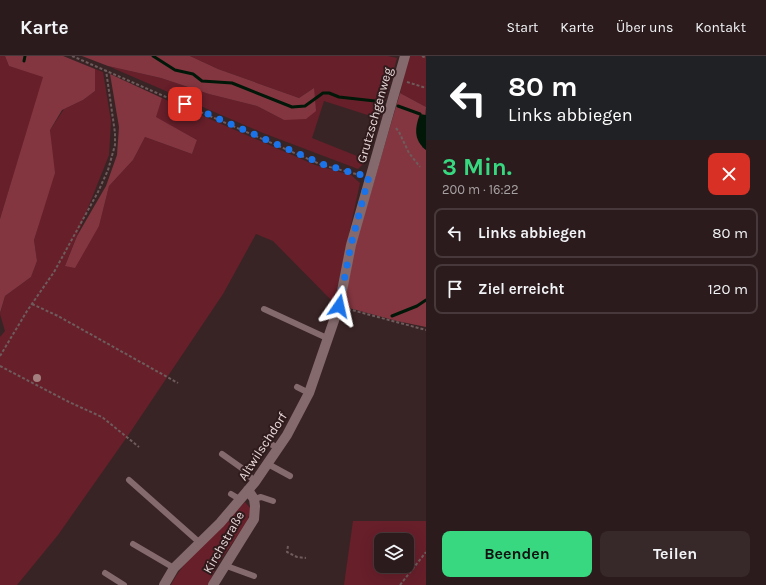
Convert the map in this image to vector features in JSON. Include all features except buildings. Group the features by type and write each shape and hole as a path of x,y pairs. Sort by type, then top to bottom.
{"street":[{"name":"Grutzschgenweg","path":"340,302 351,245 369,176 405,56"},
{"name":"Altwilschdorf","path":"164,585 174,568 200,544 241,500 251,495 255,482 278,448 309,393 329,339 340,302"},
{"name":"Kirchstraße","path":"213,585 224,565 254,519 255,506 251,495"}],"lane":[{"path":"264,309 329,339"},
{"path":"297,387 309,393"},
{"path":"265,441 278,448"},
{"path":"222,454 242,469 255,482"},
{"path":"268,464 290,476"},
{"path":"129,480 200,544"},
{"path":"231,494 241,500"},
{"path":"251,495 273,501"},
{"path":"133,544 174,568"},
{"path":"224,565 254,576"},
{"path":"105,573 124,585"}],"path":[{"path":"72,56 106,69 322,164 344,169 356,175 369,176"},
{"path":"422,56 426,58"},
{"path":"0,356 64,254 98,192 108,170 114,145 115,133 106,69"},
{"path":"398,79 426,88"},
{"path":"386,119 399,132 409,153 420,167"},
{"path":"340,302 387,321 426,330"},
{"path":"32,304 58,316 178,383"},
{"path":"0,366 69,402 102,417 139,447"},
{"path":"288,546 286,552 306,558"},
{"path":"400,585 426,552"}],"shaded area":[{"path":"0,56 5,56 9,66 44,76 0,219"},
{"path":"5,56 63,56 95,69 95,91 83,100 62,110 50,130 55,173 34,240 37,261 31,277 5,296 0,313 0,219 43,77 9,66"},
{"path":"82,56 190,56 218,69 299,98 314,88 316,111 306,119 284,120 257,106 209,94 161,78 108,66"},
{"path":"190,56 388,56 397,58 380,119 324,101 312,138 367,160 358,169 263,133 108,66 161,78 209,94 257,106 284,120 314,88 299,98 218,69"},
{"path":"409,56 426,56 426,107 400,93"},
{"path":"95,69 103,72 111,121 109,155 65,266 99,226 109,186 133,160 145,137 192,154 197,140 155,117 162,98 315,165 351,175 360,183 334,303 273,241 256,234 223,294 129,434 58,535 17,585 0,585 0,337 5,331 0,314 5,296 31,277 37,261 34,240 54,171 50,130 64,109 83,100 95,91"},
{"path":"110,74 162,98 156,117 197,140 192,154 145,137 133,160 109,186 99,226 75,268 65,266 77,236 106,186 117,155 119,127"},
{"path":"400,93 426,107 422,147 426,150 426,327 349,308 344,304 355,246"},
{"path":"420,114 426,115 426,150 419,142 416,133"},
{"path":"245,502 251,509 247,522 218,564 208,585 171,585 194,553"},
{"path":"353,521 426,521 426,585 344,585"}],"waterway":[{"path":"24,61 25,56"},
{"path":"153,56 175,70 193,74 202,81 232,83 292,107 305,106 323,93 329,93 339,97 384,102"},
{"path":"398,106 420,114"},
{"path":"392,316 417,306 426,300"}],"route":[{"path":"185,104 322,164 344,169 356,175 369,176 351,245 339,306"}]}
